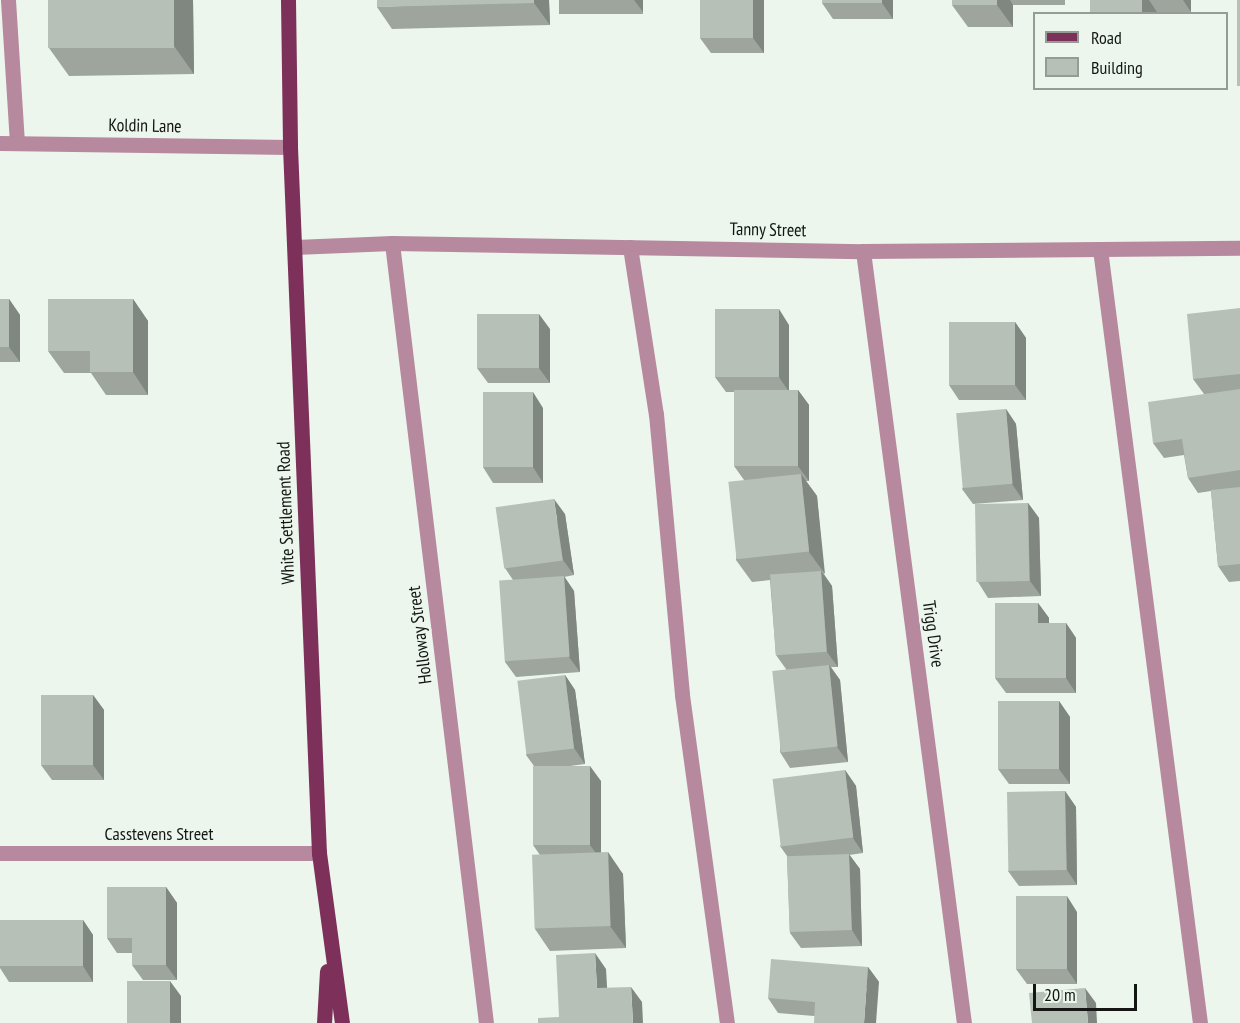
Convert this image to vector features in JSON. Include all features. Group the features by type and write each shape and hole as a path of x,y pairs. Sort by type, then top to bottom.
{"main road":[{"name":"White Settlement Road","path":"288,0 290,147 319,853 329,948 342,1023"},
{"path":"324,1023 329,948"}],"street":[{"path":"8,0 17,143"},
{"name":"Koldin Lane","path":"0,143 290,147"},
{"name":"Tanny Street","path":"295,247 392,243 863,251 1240,248"},
{"name":"Holloway Street","path":"392,243 486,1023"},
{"path":"630,247 656,414 682,695 727,1023"},
{"path":"1100,249 1200,1023"},
{"name":"Trigg Drive","path":"863,251 964,1023"},
{"name":"Casstevens Street","path":"0,853 319,853"}],"building":[{"path":"48,0 174,0 174,48 48,48"},
{"path":"377,0 534,0 534,3 377,7"},
{"path":"700,0 753,0 753,38 700,38"},
{"path":"822,0 882,0 882,3 822,3"},
{"path":"952,0 997,0 997,5 952,5"},
{"path":"1090,0 1142,0 1142,12 1090,12"},
{"path":"1237,0 1240,0 1240,86 1237,86"},
{"path":"0,299 9,299 9,347 0,347"},
{"path":"48,299 133,299 133,372 90,372 90,351 48,351"},
{"path":"1240,308 1240,374 1193,379 1187,314"},
{"path":"715,309 779,309 779,377 715,377"},
{"path":"477,314 539,314 539,368 477,368"},
{"path":"949,322 1015,322 1015,385 949,385"},
{"path":"1240,389 1240,470 1188,478 1182,439 1153,443 1148,402"},
{"path":"734,390 798,390 798,466 734,466"},
{"path":"483,392 533,392 533,467 483,467"},
{"path":"1006,409 1013,484 963,488 956,413"},
{"path":"801,474 809,552 737,559 728,482"},
{"path":"1240,487 1240,564 1218,566 1211,490"},
{"path":"554,499 563,560 504,569 496,507"},
{"path":"1028,503 1029,581 976,582 975,504"},
{"path":"821,571 827,652 776,655 770,575"},
{"path":"564,576 570,657 505,661 499,581"},
{"path":"995,603 1038,603 1038,623 1066,623 1066,678 995,678"},
{"path":"829,665 838,747 781,753 772,671"},
{"path":"565,675 574,748 526,754 517,681"},
{"path":"41,695 93,695 93,765 41,765"},
{"path":"998,701 1059,701 1059,769 998,769"},
{"path":"533,766 590,766 590,845 533,845"},
{"path":"845,770 853,837 781,846 773,779"},
{"path":"1065,791 1066,870 1008,871 1007,792"},
{"path":"608,852 611,926 535,929 532,855"},
{"path":"849,854 852,930 790,932 787,856"},
{"path":"107,887 166,887 166,965 132,965 132,938 107,938"},
{"path":"1016,896 1067,896 1067,969 1016,969"},
{"path":"0,920 83,920 83,966 0,966"},
{"path":"595,953 597,988 631,987 633,1023 538,1023 538,1018 559,1017 556,955"},
{"path":"771,959 868,967 864,1023 814,1023 815,1002 768,998"},
{"path":"127,981 170,981 170,1023 127,1023"},
{"path":"1085,988 1088,1023 1032,1023 1029,993"}]}
